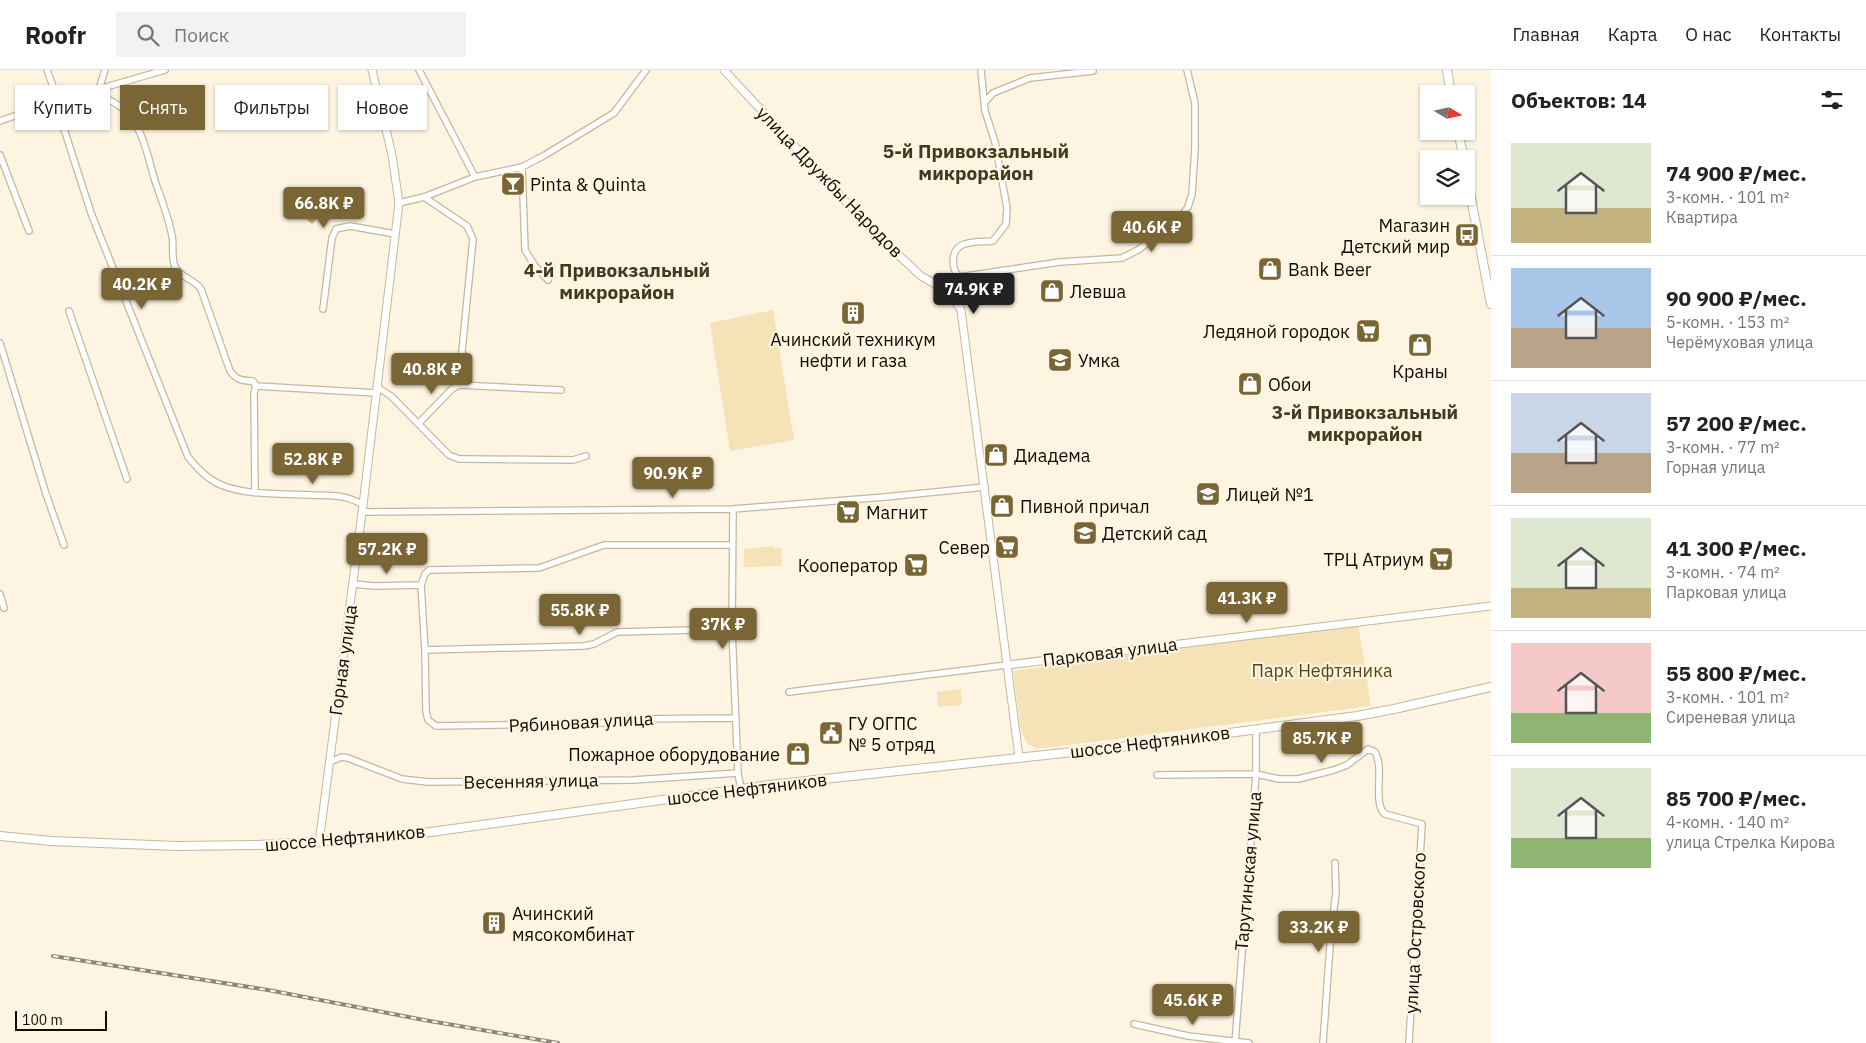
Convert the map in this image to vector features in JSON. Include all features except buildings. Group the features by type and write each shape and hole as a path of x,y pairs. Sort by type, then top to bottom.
{"main road":[{"path":"1447,70 1450,85"},
{"path":"1472,205 1491,304"},
{"name":"шоссе Нефтяников","path":"0,836 176,846 319,843 431,832 741,789 1146,744 1256,729 1385,711 1491,687"}],"street":[{"path":"47,70 52,85"},
{"path":"101,85 105,70"},
{"path":"110,86 165,70"},
{"name":"Горная улица","path":"319,843 363,508 399,202 392,155 372,70"},
{"path":"419,70 475,177"},
{"path":"399,202 424,198 475,177 522,167 614,113 646,70"},
{"name":"улица Дружбы Народов","path":"724,70 874,232 922,276 944,289 957,304 963,317 1019,757"},
{"path":"959,277 954,267 954,255 957,250 965,244 993,241 1006,224 1007,199 995,142 985,111 981,70"},
{"path":"944,289 959,277 1060,262 1122,258 1138,250 1180,218 1188,207 1192,194 1196,141 1195,103 1187,70"},
{"path":"985,102 993,93 1030,78 1093,71"},
{"path":"110,100 115,102 131,117 140,134 167,217 172,237 172,256 175,267 183,276 197,284 201,289 230,371 234,377 253,381 256,386 254,393 254,492"},
{"path":"0,121 15,116"},
{"path":"66,130 91,213 188,457 198,469 215,482 231,488 254,492 343,496 363,508 732,509 984,487"},
{"path":"0,155 30,231"},
{"path":"522,167 525,250 535,266 548,280"},
{"path":"424,198 467,226 473,239 462,351 464,362 463,375 459,385"},
{"path":"323,309 332,238 336,229 350,226 396,234"},
{"path":"69,311 127,479"},
{"path":"0,343 46,494 64,545"},
{"path":"419,424 452,389 459,385 561,390"},
{"path":"256,386 377,390 391,396 450,455 459,459 573,460 586,456"},
{"path":"732,509 732,629 738,773 741,789"},
{"path":"732,546 604,545 540,568 434,570 424,574 421,585 425,650 584,646 594,644 618,632 732,629"},
{"path":"353,584 375,586 421,585"},
{"path":"0,594 4,608"},
{"name":"Парковая улица","path":"788,692 1491,606"},
{"name":"Рябиновая улица","path":"425,650 426,711 428,720 436,726 602,724 628,719 736,718"},
{"name":"Тарутинская улица","path":"1235,1042 1256,774 1256,729"},
{"name":"улица Островского","path":"1256,774 1279,779 1298,779 1322,774 1346,765 1368,749 1377,756 1380,767 1379,801 1382,811 1385,814 1422,824 1409,1043"},
{"name":"Весенняя улица","path":"329,762 342,757 348,758 402,779 428,782 634,780 738,773"},
{"path":"1157,775 1256,774"},
{"path":"1323,1043 1330,932 1336,893 1335,864"},
{"path":"1134,1024 1188,1036 1249,1043"}],"green space":[{"path":"773,310 794,440 730,451 710,323"},
{"path":"773,546 774,548 781,548 782,566 744,567 744,549"},
{"name":"Парк Нефтяника","path":"1358,624 1371,706 1037,749 1027,743 1021,731 1013,671"},
{"path":"961,689 962,705 938,707 937,692"}],"shaded area":[{"path":"295,188 322,199 324,204 322,210 312,224 287,205 288,193"}],"railway":[{"path":"53,956 268,990 558,1043"}],"place":[{"name":"Pinta & Quinta","path":"513,184"},
{"name":"Магазин Детский мир","path":"1467,235"},
{"name":"Bank Beer","path":"1270,269"},
{"name":"Левша","path":"1052,291"},
{"name":"Ачинский техникум нефти и газа","path":"853,313"},
{"name":"Ледяной городок","path":"1368,331"},
{"name":"Краны","path":"1420,345"},
{"name":"Умка","path":"1060,360"},
{"name":"Обои","path":"1250,384"},
{"name":"Диадема","path":"996,455"},
{"name":"Лицей №1","path":"1208,494"},
{"name":"Пивной причал","path":"1002,506"},
{"name":"Магнит","path":"848,512"},
{"name":"Детский сад","path":"1085,533"},
{"name":"Север","path":"1007,547"},
{"name":"ТРЦ Атриум","path":"1441,559"},
{"name":"Кооператор","path":"916,565"},
{"name":"ГУ ОГПС № 5 отряд","path":"831,733"},
{"name":"Пожарное оборудование","path":"798,754"},
{"name":"Ачинский мясокомбинат","path":"494,923"}],"district":[{"name":"5-й Привокзальный микрорайон","path":"976,162"},
{"name":"4-й Привокзальный микрорайон","path":"617,281"},
{"name":"3-й Привокзальный микрорайон","path":"1365,423"}]}
